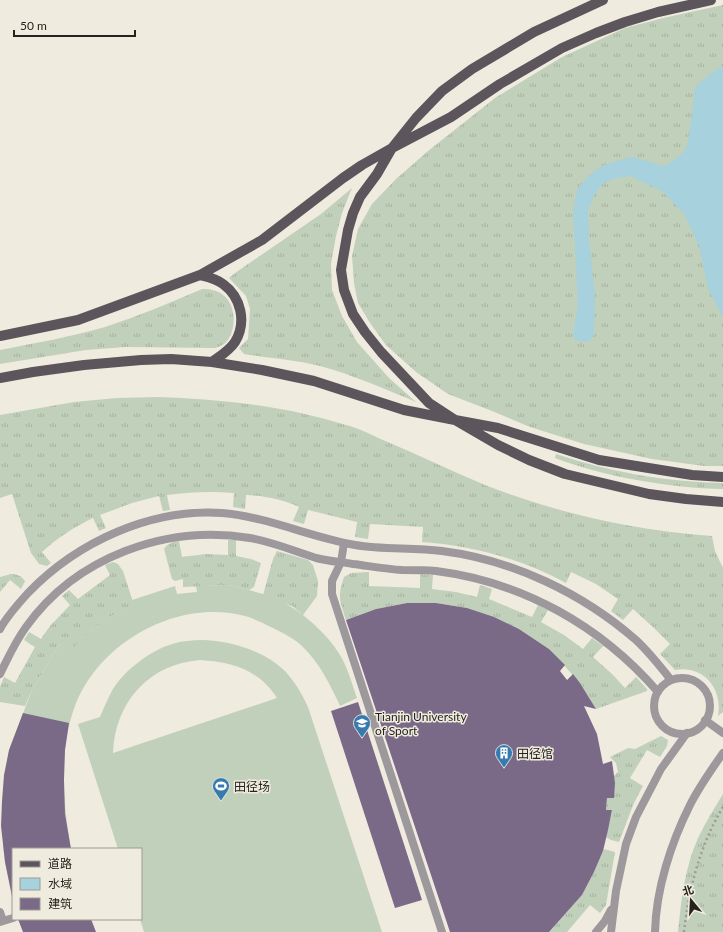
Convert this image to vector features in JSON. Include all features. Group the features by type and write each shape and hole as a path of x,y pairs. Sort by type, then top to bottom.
{"main road":[{"path":"603,0 534,32 500,51 442,91 416,118 392,148 360,197 353,213 348,230 341,270 344,290 353,314 381,352 429,403 498,445 565,474 649,494 723,502"},
{"path":"0,336 78,320 200,275 262,240 362,165 451,117 500,84 562,48 625,22 658,12 711,0"},
{"path":"200,275 222,283 231,291 242,311 242,322 235,342 225,354 212,362"},
{"path":"0,378 115,361 171,359 212,362 262,370 314,381 404,410 498,428 600,460 678,473 723,477"}],"lane":[{"path":"0,629 19,602 37,584 55,568 78,552 101,539 133,526 155,520 192,514 222,513 284,525 344,543 384,549 427,550 462,554 489,560 536,576 570,594 623,629 646,650 671,680"},
{"path":"0,674 15,644 26,627 52,597 84,572 101,562 133,548 178,536 222,534 267,541 317,558 402,570 437,571 458,575 481,580 529,596 569,616 615,649 646,678 658,692"},
{"path":"344,543 341,562 332,581 332,594 442,932"},
{"path":"680,678 690,679 698,683 709,698 710,707 705,720 703,724 695,730 687,733 669,731 657,718 654,709 655,700 658,692 671,680 680,678"},
{"path":"705,720 723,733"},
{"path":"611,932 614,905 626,844 636,818 661,769 687,733"},
{"path":"656,932 662,885 673,843 690,804 723,753"},
{"path":"596,932 605,921 614,905"},
{"path":"0,912 2,921 12,918"}],"path":[{"path":"684,932 687,906 698,860 710,831 723,807"}],"green space":[{"path":"723,5 723,466 704,466 652,459 584,444 530,427 448,394 416,372 386,345 358,303 354,283 352,256 358,229 372,204 396,179 428,151 495,98 562,57 625,28"},
{"path":"352,188 342,213 336,236 331,264 332,290 342,316 357,342 389,378 416,402 369,382 320,366 244,354 239,348 248,339 250,309 246,296 229,278 321,214"},
{"path":"202,289 213,290 223,295 231,305 233,312 234,319 231,333 224,344 218,347 125,347 86,350 0,364 0,350 92,331 154,309"},
{"path":"158,397 254,405 277,408 323,418 351,426 485,485 541,504 625,525 653,530 712,536 715,551 723,568 723,712 718,716 719,706 717,696 709,681 694,671 685,669 675,670 660,654 670,644 633,609 623,620 611,611 618,599 596,584 571,572 566,583 531,567 496,555 478,550 422,542 423,527 370,524 368,539 355,537 357,522 308,510 304,524 293,521 299,507 280,500 246,495 245,509 233,507 234,493 184,493 167,495 170,510 163,511 159,496 132,503 100,515 106,528 99,531 93,518 66,533 42,552 51,563 47,566 39,564 31,553 12,494 0,498 0,415 74,402 117,398"},
{"path":"556,454 597,466 638,475 681,481 723,483 723,489 660,484 616,476 574,465 555,458"},
{"path":"228,540 236,540 236,556 261,563 254,587 249,590 230,585 183,587 183,579 175,581 172,579 164,549 169,544 179,541 182,557 206,554 228,555"},
{"path":"277,551 308,560 313,565 318,581 317,596 303,615 292,606 263,595 273,559"},
{"path":"113,562 118,564 123,571 134,605 106,619 84,637 70,653 59,645 32,690 25,706 0,702 0,687 4,677 15,683 35,647 24,640 29,632 41,639 50,626 70,605 62,596 69,590 78,599 110,575 105,565"},
{"path":"369,572 369,586 420,588 420,574 433,575 432,589 456,592 477,597 480,585 492,589 489,599 532,617 538,605 548,610 541,622 564,635 583,649 592,638 603,646 593,657 625,688 636,677 647,689 647,691 596,709 580,683 549,649 519,629 467,608 436,603 407,603 376,609 346,620 340,599 344,577 351,573"},
{"path":"16,574 25,581 21,589 10,580 0,592 0,577"},
{"path":"230,585 275,598 297,611 321,631 340,655 348,671 357,698 340,706 315,660 300,644 281,632 245,616 219,612 194,613 168,620 144,630 122,645 102,662 86,683 75,706 66,741 64,759 64,795 71,848 12,848 12,897 3,845 9,750 32,690 59,645 70,652 98,625 114,614 133,605 132,600 175,586 177,594 197,592 196,586"},
{"name":"田径场","path":"198,640 224,642 246,648 267,657 285,671 292,679 308,707 382,932 144,932 140,920 142,920 142,848 118,848 78,724 100,717 113,689 118,682 139,662 155,651 183,641","holes":["200,660 223,663 244,669 253,674 270,688 277,698 113,753 115,735 120,718 128,702 138,689 151,678 165,669 182,663"]},
{"path":"661,736 668,740 667,746 660,757 647,750 630,778 643,786 634,803 619,842 611,840 606,837 612,811 606,810 607,798 614,798 614,776 618,772 616,763 610,757 628,748 635,749"},
{"path":"723,794 723,932 678,932 682,896 690,860 701,832"},
{"path":"604,849 615,852 606,905 600,913 590,905 567,932 549,932 582,895"}],"water":[{"path":"723,66 723,318 708,288 699,246 684,214 662,191 630,176 612,179 601,185 588,210 589,239 595,298 594,334 591,340 586,342 575,340 573,334 578,305 573,210 578,188 590,175 602,166 617,161 633,157 665,166 683,153 687,146 690,130 695,87"}],"building":[{"name":"田径馆","path":"407,603 436,603 467,608 494,617 519,629 549,649 565,665 560,671 567,680 573,674 596,709 584,706 597,734 603,764 612,761 615,783 614,798 607,798 606,810 612,810 608,830 603,851 582,895 549,932 450,932 346,620 376,609"},
{"path":"358,702 422,900 395,908 331,711"},
{"path":"23,713 69,723 65,750 64,780 65,814 71,848 12,848 12,896 5,862 1,826 4,775 9,750"},
{"path":"18,920 91,920 96,932 23,932"}],"place":[{"name":"Tianjin University of Sport","path":"362,738"},
{"name":"田径馆","path":"504,768"},
{"name":"田径场","path":"221,801"}]}
